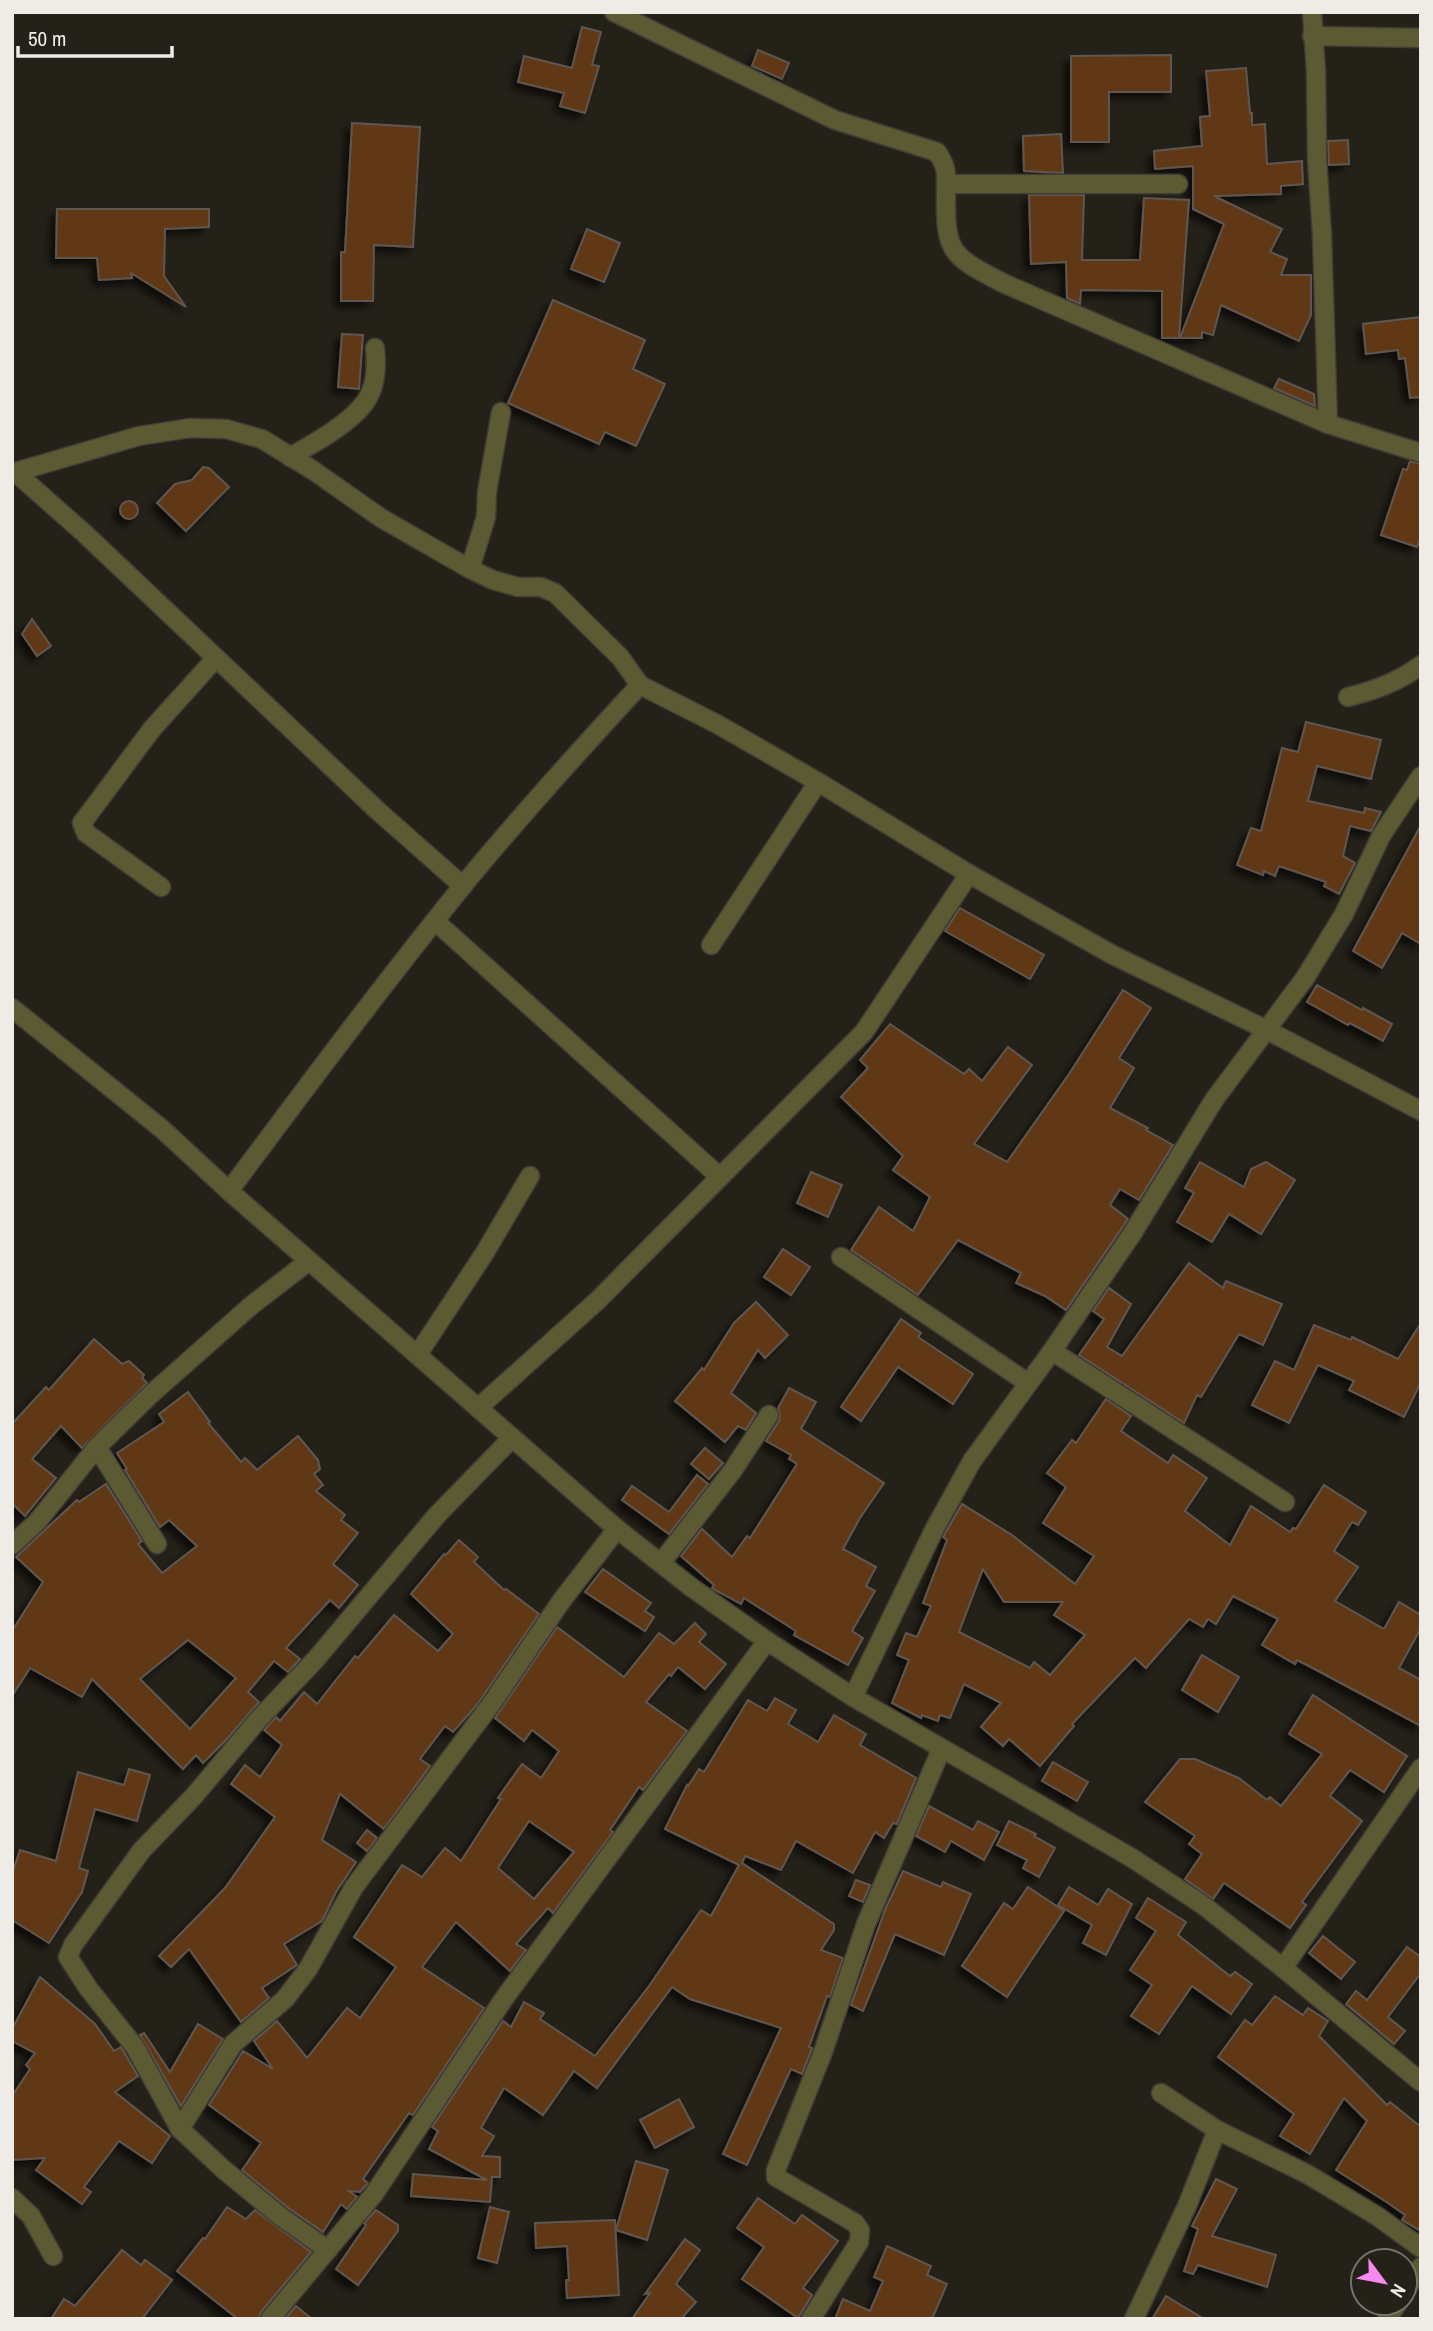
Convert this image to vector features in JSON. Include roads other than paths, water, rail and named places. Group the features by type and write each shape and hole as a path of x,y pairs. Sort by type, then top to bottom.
{"street":[{"path":"614,12 835,120 937,152 946,166 945,222 950,247 969,265 1003,283 1328,424 1421,453"},
{"path":"1312,12 1328,424"},
{"path":"1312,36 1421,38"},
{"path":"946,184 1178,184"},
{"path":"290,457 317,442 365,403 377,366 375,348"},
{"path":"470,569 486,517 487,492 501,412"},
{"path":"13,472 139,436 190,428 226,429 262,439 381,518 470,569 493,580 518,587 541,587 555,593 620,657 640,685 717,724 969,874 1113,955 1267,1030 1421,1111"},
{"path":"13,472 84,533 378,811 463,886"},
{"path":"161,887 86,833 82,823 152,729 215,659"},
{"path":"1348,697 1402,679 1421,665"},
{"path":"229,1191 338,1045 463,886 547,787 640,685"},
{"path":"853,1697 935,1528 972,1461 1132,1234 1214,1100 1305,978 1338,925 1381,836 1420,781"},
{"path":"711,945 818,782"},
{"path":"478,1408 597,1301 864,1032 969,874"},
{"path":"435,921 719,1177"},
{"path":"12,1008 162,1129 229,1191 512,1438 617,1529 661,1563 767,1641 853,1697 1132,1858 1203,1905 1421,2082"},
{"path":"418,1354 484,1254 530,1176"},
{"path":"841,1256 1028,1383"},
{"path":"12,1545 37,1522 97,1447 149,1396 253,1304 309,1261"},
{"path":"1052,1351 1284,1503"},
{"path":"661,1563 733,1470 769,1415"},
{"path":"328,2250 279,2216 180,2129 135,2047 88,1988 68,1957 73,1945 142,1850 194,1796 257,1721 316,1658 437,1515 512,1438"},
{"path":"97,1447 158,1544"},
{"path":"180,2129 233,2044 285,1999 308,1969 354,1886 492,1703 562,1600 617,1529"},
{"path":"271,2319 374,2194 503,2000 767,1641"},
{"path":"811,2319 859,2242 860,2230 855,2223 776,2177 776,2170 823,2052 866,1924 941,1749"},
{"path":"1283,1968 1421,1768"},
{"path":"1161,2092 1217,2130 1307,2174 1377,2216 1421,2248"},
{"path":"1134,2319 1187,2206 1217,2130"},
{"path":"12,2198 31,2216 53,2256"}]}
